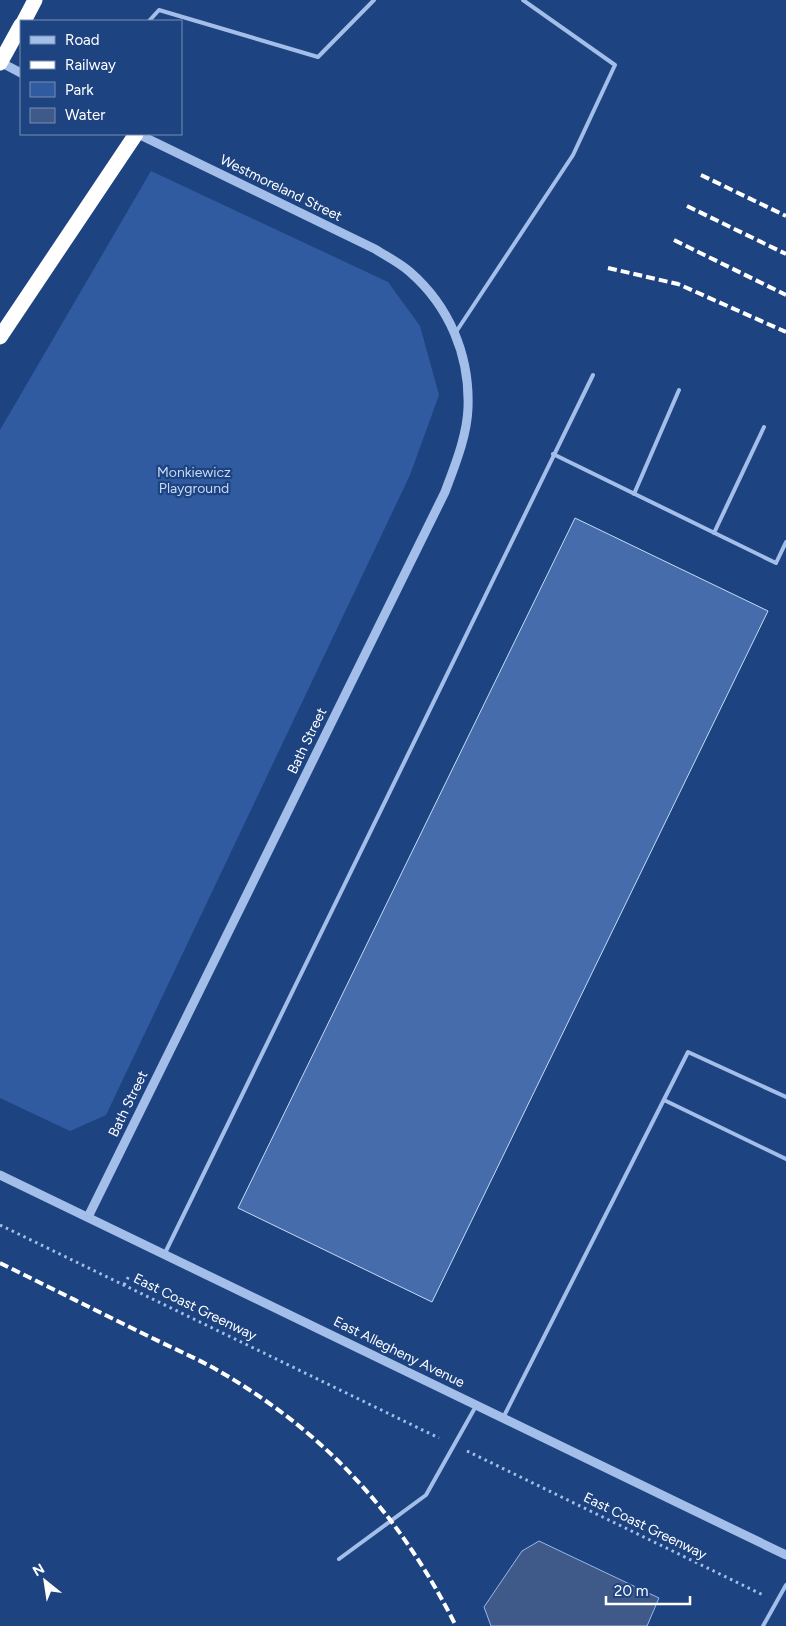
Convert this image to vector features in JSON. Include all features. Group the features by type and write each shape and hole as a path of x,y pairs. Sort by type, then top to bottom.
{"highway":[{"path":"25,20 36,0"},
{"path":"0,62 20,27"},
{"path":"0,337 136,135"}],"street":[{"path":"0,62 20,72"},
{"name":"Westmoreland Street","path":"139,135 375,249 410,272"},
{"name":"Bath Street","path":"88,1218 445,492 462,439 468,408 466,378 456,332 430,290 410,272"},
{"name":"East Allegheny Avenue","path":"0,1175 165,1253 786,1556"}],"lane":[{"path":"150,20 159,10 318,57 374,0"},
{"path":"456,332 572,155 615,65 523,0"},
{"path":"165,1253 592,375"},
{"path":"634,494 679,390"},
{"path":"714,533 764,427"},
{"path":"553,454 776,563 786,542"},
{"path":"503,1418 688,1052 786,1097"},
{"path":"664,1100 786,1159"},
{"path":"339,1559 426,1495 476,1406"},
{"path":"763,1626 786,1585"}],"path":[{"name":"East Coast Greenway","path":"0,1225 379,1409"},
{"path":"124,1285 130,1274"},
{"name":"East Coast Greenway","path":"526,1480 755,1591"}],"green space":[{"name":"Monkiewicz Playground","path":"151,171 388,282 420,326 439,395 410,475 106,1115 70,1131 0,1098 0,430"}],"water":[{"path":"539,1541 659,1598 647,1626 491,1626 484,1607 522,1551"}],"building":[{"path":"575,518 768,611 432,1302 238,1208"}],"railway":[{"path":"701,175 786,216"},
{"path":"687,206 786,254"},
{"path":"674,240 786,295"},
{"path":"608,268 678,284 786,332"},
{"path":"0,1263 195,1358 262,1398 297,1424 359,1482 386,1515 435,1586 456,1626"}]}
